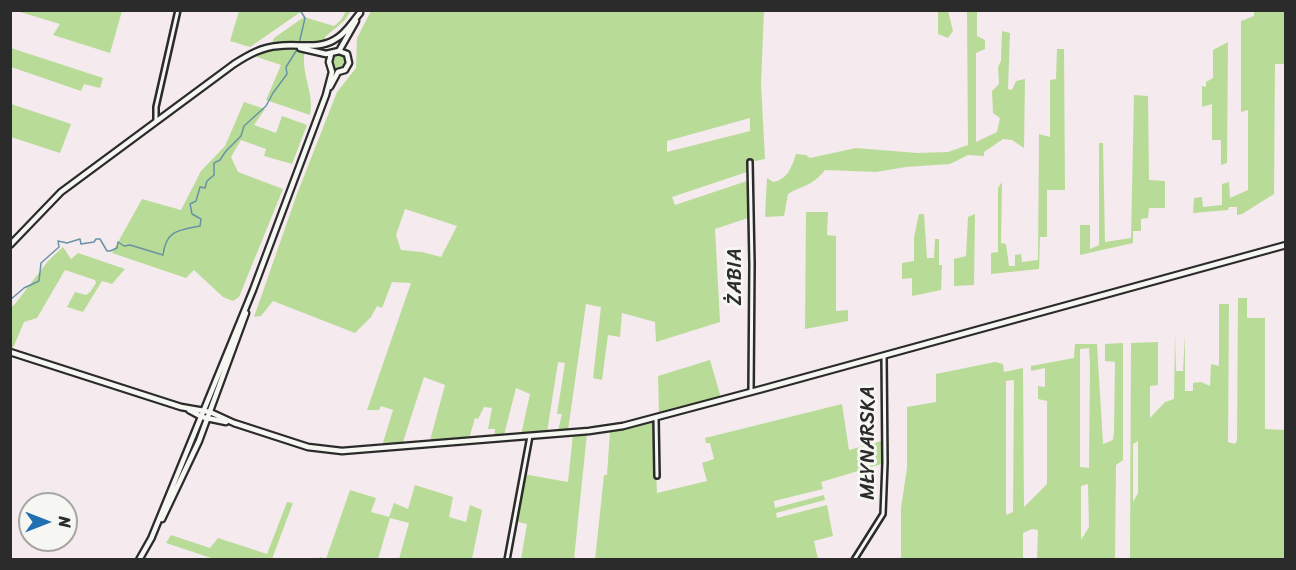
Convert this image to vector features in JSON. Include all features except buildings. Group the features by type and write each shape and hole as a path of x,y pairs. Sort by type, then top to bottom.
{"street":[{"path":"156,120 156,107 178,10"},
{"path":"298,46 330,57 342,52 361,11"},
{"path":"10,245 61,192 156,120 251,53 275,46 320,45 336,39 344,34 361,11"},
{"path":"332,69 338,72 345,70 349,65 349,58 342,52"},
{"path":"326,95 332,69 330,57"},
{"path":"139,560 176,494 326,95 338,72"},
{"name":"ŻABIA","path":"750,162 751,392"},
{"path":"10,352 308,447 336,451 602,430 751,392 1286,245"},
{"name":"MŁYNARSKA","path":"854,560 883,514 885,392 883,354"},
{"path":"656,416 657,476"},
{"path":"507,560 530,436"}],"green space":[{"path":"17,11 122,11 110,53 53,35 60,24"},
{"path":"239,11 302,11 250,47 230,41"},
{"path":"346,11 351,11 344,21 325,37 325,43 312,45 272,43 274,38 304,17 334,26"},
{"path":"371,11 764,11 761,84 765,159 750,162 750,171 672,197 675,205 750,180 751,217 715,229 720,322 656,342 655,322 622,313 620,337 608,335 602,380 593,378 601,307 586,304 568,430 558,431 562,414 557,414 565,363 558,362 547,432 521,435 530,394 516,388 504,435 494,437 495,429 488,429 492,408 484,407 478,419 475,418 469,439 429,444 445,385 424,377 402,445 382,446 393,410 381,406 379,410 367,410 411,283 392,282 382,308 377,306 371,317 355,333 273,301 261,316 254,317 297,194 337,92 356,68 357,38","holes":["750,118 750,131 667,152 667,141","405,209 457,226 441,257 401,250 396,235"]},
{"path":"938,11 948,11 953,31 948,38 938,34"},
{"path":"967,11 977,11 977,36 985,40 985,49 976,53 976,142 997,132 1000,118 993,113 992,91 999,84 998,67 1001,61 1002,31 1010,33 1008,89 1012,90 1016,81 1025,79 1024,148 1012,140 1003,139 984,152 984,156 968,155 950,164 876,172 825,170 812,182 788,194 784,216 765,217 767,178 773,182 782,179 791,168 796,154 810,158 856,148 917,153 948,152 968,145"},
{"path":"1254,11 1285,11 1285,64 1275,64 1274,194 1242,214 1237,215 1237,207 1193,213 1194,198 1202,197 1203,207 1222,205 1222,184 1229,182 1230,198 1248,190 1248,110 1241,112 1241,21 1254,16"},
{"path":"1228,42 1227,163 1221,165 1221,140 1212,140 1212,104 1202,107 1202,86 1206,87 1206,82 1213,78 1213,50"},
{"path":"278,47 305,51 304,67 311,99 310,115 266,100 281,65 251,55"},
{"path":"11,48 103,78 100,88 84,84 81,91 11,67"},
{"path":"1057,49 1064,49 1065,190 1047,190 1047,237 1040,237 1039,269 991,274 991,253 998,252 998,188 1002,182 1001,243 1006,244 1009,266 1015,266 1015,255 1021,254 1022,262 1038,260 1039,134 1050,137 1050,80 1056,79"},
{"path":"336,53 342,53 347,61 345,67 336,69 331,64 331,58"},
{"path":"1134,95 1148,96 1149,180 1165,181 1165,208 1149,208 1148,218 1141,219 1141,231 1133,231 1133,243 1080,255 1080,225 1090,225 1090,249 1099,245 1099,143 1103,143 1105,242 1131,238"},
{"path":"244,102 265,109 254,125 276,133 282,116 307,125 292,164 264,156 266,149 241,140 231,157 238,172 283,189 239,297 233,301 223,297 194,270 186,278 112,253 142,199 181,210 201,171 225,146"},
{"path":"11,104 71,124 60,153 11,137"},
{"path":"806,212 828,212 827,235 836,236 836,311 848,310 848,321 805,329"},
{"path":"919,214 924,214 927,258 934,258 935,239 939,239 939,265 942,265 941,290 912,296 912,278 902,279 902,263 914,261 914,237"},
{"path":"975,214 974,285 954,286 954,259 966,256 968,217"},
{"path":"63,247 71,259 78,253 125,269 112,284 102,281 83,312 67,307 75,292 86,295 96,283 95,280 65,270 37,318 24,322 13,348 11,347 11,307 48,261"},
{"path":"1238,298 1247,298 1247,318 1265,318 1265,429 1285,430 1285,559 1130,559 1131,343 1158,342 1158,385 1150,386 1150,418 1165,402 1174,399 1175,333 1176,371 1183,371 1185,336 1185,391 1193,391 1193,383 1201,382 1210,386 1211,364 1219,366 1219,304 1229,304 1228,442 1235,444 1237,440","holes":["1138,441 1138,493 1133,502 1133,444"]},
{"path":"1123,343 1123,460 1116,465 1115,559 1037,559 1038,530 1032,529 1023,533 1023,559 901,559 901,508 907,468 907,407 936,402 936,374 995,362 1003,364 1004,372 1023,368 1024,507 1047,484 1047,401 1038,399 1038,386 1045,387 1045,368 1031,371 1031,366 1074,358 1075,344 1097,344 1103,444 1113,440 1114,432 1115,362 1105,361 1105,344","holes":["1089,348 1090,364 1089,468 1080,467 1080,349","1014,380 1013,512 1006,515 1006,381","1088,484 1089,527 1081,540 1081,486"]},
{"path":"710,360 721,398 659,413 658,376"},
{"path":"842,404 849,450 885,440 885,463 821,482 823,489 774,501 775,508 824,495 825,500 776,513 777,518 827,505 833,536 814,541 818,559 595,560 604,475 607,475 610,431 654,419 657,493 707,481 702,463 714,459 710,443 706,443 705,438"},
{"path":"587,433 574,559 521,559 527,524 514,521 523,474 568,482 573,434"},
{"path":"415,485 453,497 449,517 466,522 470,505 482,510 472,559 399,559 409,523 390,518 378,559 326,559 350,490 376,498 371,512 389,517 394,503 408,509"},
{"path":"287,502 293,503 272,559 214,559 166,543 171,535 210,548 218,538 267,554"}],"waterway":[{"path":"299,44 305,18 300,10"},
{"path":"10,300 24,288 39,281 41,263 59,247 58,241 67,243 80,239 81,244 100,239 107,251 117,248 118,242 124,246 130,245 163,255 170,236 180,230 200,226 201,219 192,214 190,204 196,201 200,187 205,188 207,181 214,175 214,163 220,160 241,136 244,126 266,106 287,74 286,67 298,48"}]}
